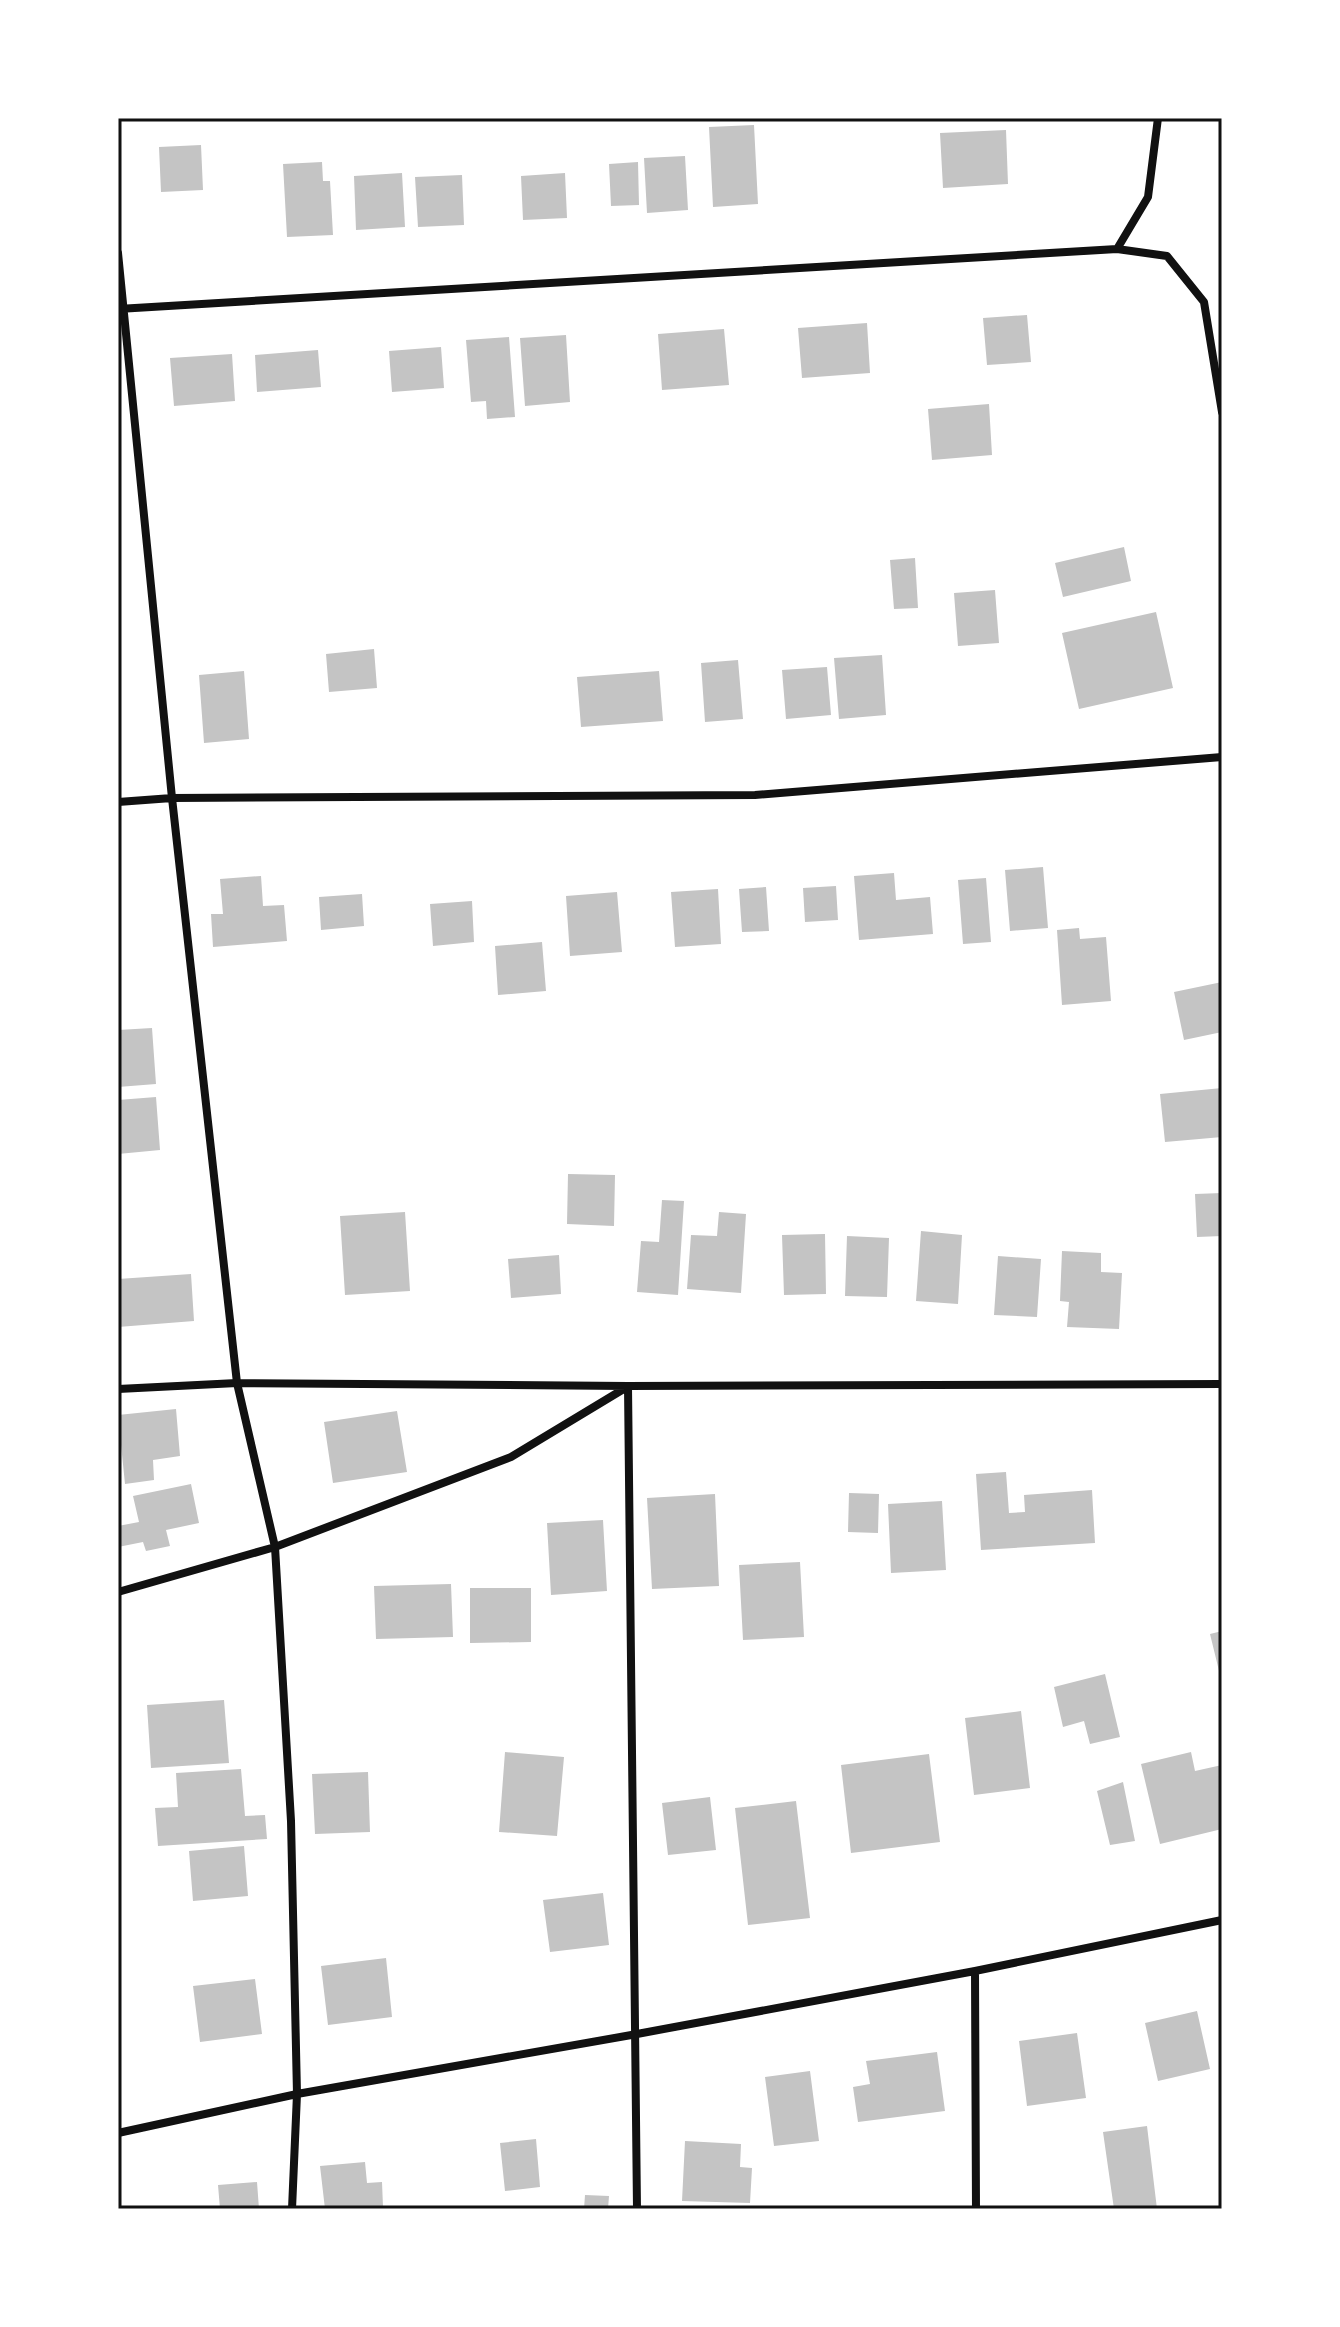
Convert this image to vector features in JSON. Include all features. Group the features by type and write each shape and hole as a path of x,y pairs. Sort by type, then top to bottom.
{"street":[{"path":"1117,249 1148,197 1158,118"},
{"path":"121,308 1117,249 1167,256 1204,302 1222,412"},
{"path":"118,253 121,308 172,798 237,1383 275,1547 291,1821 297,2094 292,2209"},
{"path":"118,802 172,798 755,795 1222,757"},
{"path":"118,1389 237,1383 628,1386 1222,1384"},
{"path":"118,1592 275,1547 511,1457 628,1386"},
{"path":"628,1386 637,2209"},
{"path":"118,2133 297,2094 975,1971 1222,1920"},
{"path":"975,1971 976,2209"}],"building":[{"path":"754,125 758,204 713,207 709,127"},
{"path":"1006,130 1008,184 943,188 940,133"},
{"path":"201,145 203,190 161,192 159,147"},
{"path":"685,156 688,210 647,213 644,158"},
{"path":"322,162 323,181 330,181 333,235 287,237 283,164"},
{"path":"638,162 639,205 611,206 609,164"},
{"path":"402,173 405,227 356,230 354,176"},
{"path":"565,173 567,218 523,220 521,176"},
{"path":"462,175 464,225 418,227 415,177"},
{"path":"1027,315 1031,362 987,365 983,318"},
{"path":"867,323 870,373 802,378 798,328"},
{"path":"724,329 729,385 662,390 658,334"},
{"path":"566,335 570,402 525,406 520,338"},
{"path":"509,337 515,417 487,419 486,401 471,402 466,340"},
{"path":"441,347 444,388 392,392 389,351"},
{"path":"318,350 321,387 257,392 255,355"},
{"path":"232,354 235,401 174,406 170,358"},
{"path":"989,404 992,455 932,460 928,409"},
{"path":"1124,547 1131,581 1063,597 1055,563"},
{"path":"915,558 918,608 894,609 890,560"},
{"path":"995,590 999,643 958,646 954,593"},
{"path":"1156,612 1173,688 1079,709 1062,633"},
{"path":"374,649 377,688 329,692 326,654"},
{"path":"882,655 886,715 839,719 834,658"},
{"path":"738,660 743,719 705,722 701,663"},
{"path":"827,667 831,715 786,719 782,670"},
{"path":"244,671 249,739 204,743 199,675"},
{"path":"659,671 663,721 581,727 577,677"},
{"path":"1043,867 1048,928 1010,931 1005,870"},
{"path":"894,873 896,900 930,897 933,934 859,940 854,876"},
{"path":"261,876 263,906 284,905 287,941 213,947 211,914 223,914 220,879"},
{"path":"986,878 991,942 963,944 958,880"},
{"path":"836,886 838,920 805,922 803,888"},
{"path":"766,887 769,931 742,932 739,889"},
{"path":"718,889 721,944 675,947 671,892"},
{"path":"617,892 622,952 570,956 566,896"},
{"path":"362,894 364,926 321,930 319,897"},
{"path":"472,901 474,942 433,946 430,904"},
{"path":"1079,928 1080,939 1106,937 1111,1001 1062,1005 1057,930"},
{"path":"542,942 546,991 498,995 495,946"},
{"path":"1222,982 1222,1032 1184,1040 1174,992"},
{"path":"152,1028 156,1084 118,1087 118,1030"},
{"path":"1222,1088 1222,1137 1165,1142 1160,1094"},
{"path":"156,1097 160,1150 118,1154 118,1100"},
{"path":"568,1174 615,1175 614,1226 567,1224"},
{"path":"1222,1193 1222,1236 1197,1237 1195,1194"},
{"path":"662,1200 684,1201 678,1295 637,1292 641,1241 659,1242"},
{"path":"405,1212 410,1291 345,1295 340,1216"},
{"path":"719,1212 746,1214 741,1293 687,1289 691,1235 717,1236"},
{"path":"921,1231 962,1235 958,1304 916,1301"},
{"path":"825,1234 826,1294 784,1295 782,1235"},
{"path":"847,1236 889,1238 887,1297 845,1296"},
{"path":"1062,1251 1101,1253 1101,1272 1122,1273 1119,1329 1067,1327 1069,1302 1060,1301"},
{"path":"559,1255 561,1294 511,1298 508,1259"},
{"path":"998,1256 1041,1259 1037,1317 994,1315"},
{"path":"191,1274 194,1321 118,1327 118,1279"},
{"path":"176,1409 180,1456 153,1460 154,1480 125,1484 118,1415"},
{"path":"397,1411 407,1472 333,1483 324,1422"},
{"path":"1006,1472 1009,1513 1025,1512 1024,1495 1092,1490 1095,1543 981,1550 976,1474"},
{"path":"191,1484 199,1523 166,1530 170,1546 146,1551 143,1542 118,1547 118,1526 139,1522 133,1496"},
{"path":"849,1493 879,1494 878,1533 848,1532"},
{"path":"715,1494 719,1586 652,1589 647,1498"},
{"path":"942,1501 946,1570 891,1573 888,1504"},
{"path":"603,1520 607,1591 551,1595 547,1523"},
{"path":"800,1562 804,1637 743,1640 739,1565"},
{"path":"451,1584 453,1637 376,1639 374,1586"},
{"path":"470,1588 531,1588 531,1642 470,1643"},
{"path":"1222,1631 1222,1679 1221,1679 1210,1634"},
{"path":"1105,1674 1120,1737 1090,1744 1084,1721 1063,1727 1054,1687"},
{"path":"224,1700 229,1763 151,1768 147,1705"},
{"path":"1021,1711 1030,1788 974,1795 965,1718"},
{"path":"505,1752 564,1757 557,1836 499,1832"},
{"path":"1191,1752 1195,1771 1222,1765 1222,1809 1219,1810 1222,1829 1160,1844 1141,1764"},
{"path":"929,1754 940,1842 851,1853 841,1765"},
{"path":"241,1769 245,1816 265,1815 267,1839 158,1846 155,1808 178,1807 176,1773"},
{"path":"368,1772 370,1832 315,1834 312,1774"},
{"path":"1123,1782 1135,1841 1110,1845 1097,1791"},
{"path":"710,1797 716,1850 668,1855 662,1803"},
{"path":"796,1801 810,1918 748,1925 735,1808"},
{"path":"244,1846 248,1896 193,1901 189,1851"},
{"path":"603,1893 609,1945 550,1952 543,1900"},
{"path":"386,1958 392,2017 328,2025 321,1966"},
{"path":"255,1979 262,2034 200,2042 193,1986"},
{"path":"1197,2011 1210,2069 1158,2081 1145,2023"},
{"path":"1077,2033 1086,2098 1027,2106 1019,2041"},
{"path":"937,2052 945,2111 858,2122 853,2087 870,2084 866,2061"},
{"path":"810,2071 819,2141 774,2146 765,2077"},
{"path":"1147,2126 1157,2209 1114,2209 1103,2132"},
{"path":"536,2139 540,2187 505,2191 500,2143"},
{"path":"685,2141 741,2144 740,2167 752,2168 750,2203 682,2201"},
{"path":"365,2162 367,2183 382,2182 383,2207 325,2209 320,2166"},
{"path":"257,2182 259,2209 220,2209 218,2185"},
{"path":"585,2195 609,2196 608,2209 584,2209"}]}
